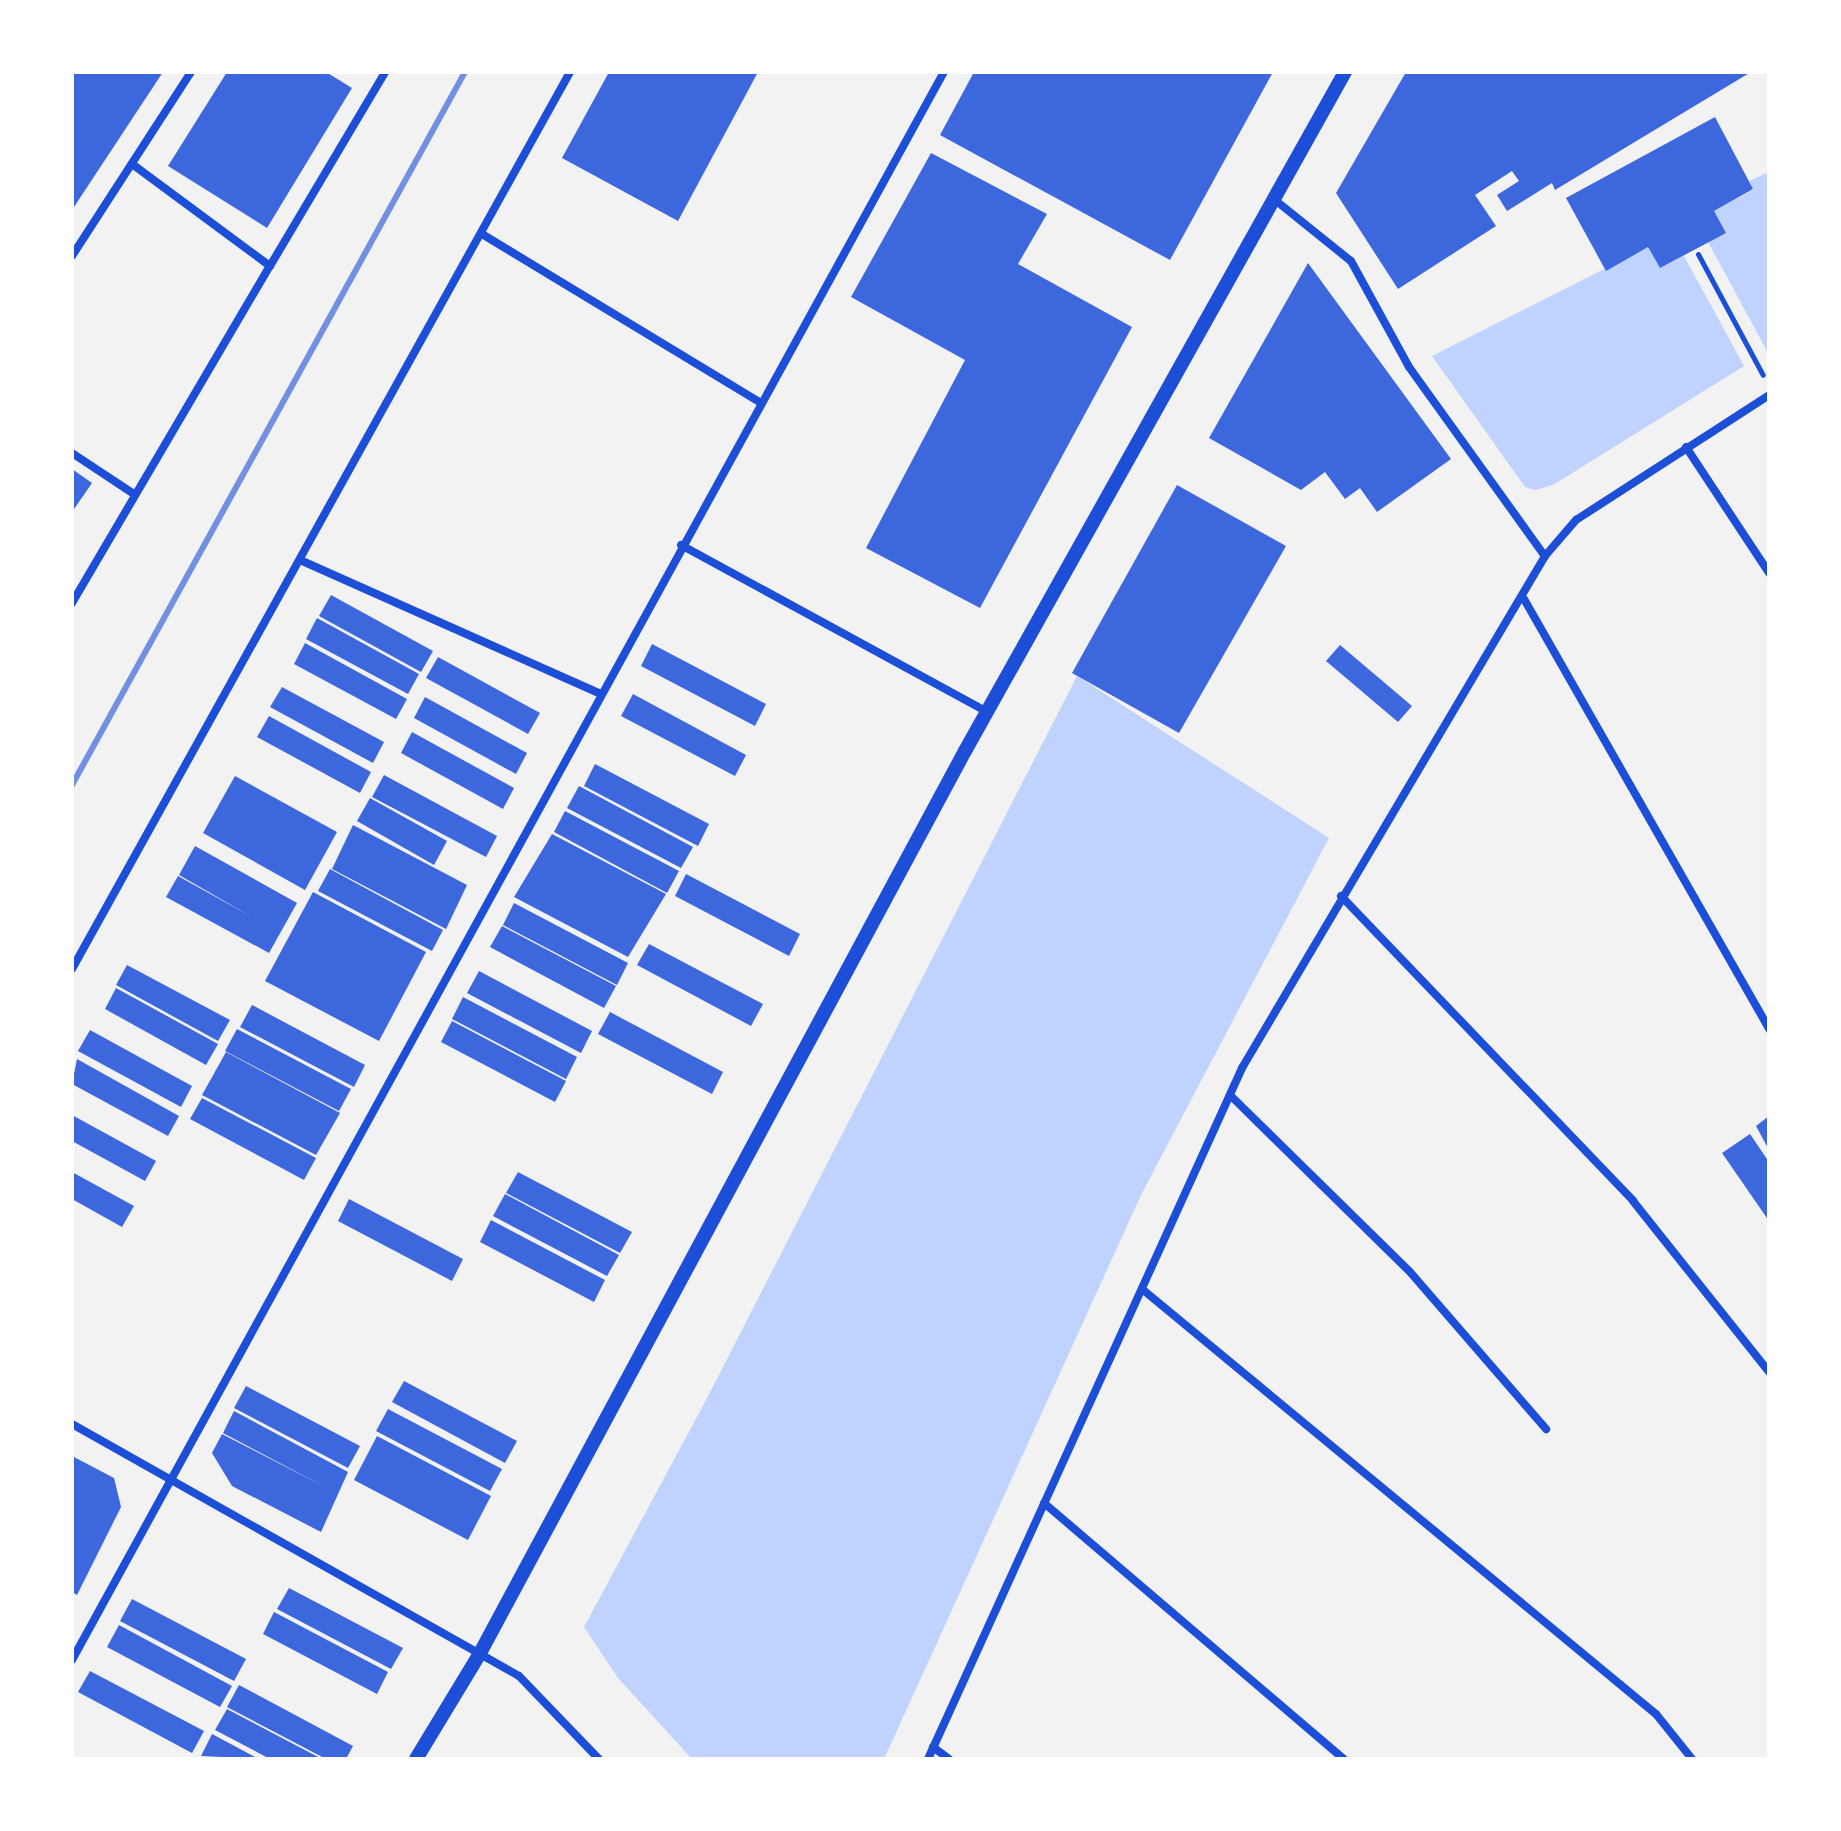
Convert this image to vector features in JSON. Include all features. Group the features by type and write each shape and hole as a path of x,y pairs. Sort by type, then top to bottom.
{"street":[{"path":"72,256 191,72"},
{"path":"72,603 385,72"},
{"path":"72,969 570,72"},
{"path":"72,1660 599,693 944,72"},
{"path":"416,1759 479,1655 987,712 1345,72"},
{"path":"132,164 270,266"},
{"path":"1275,200 1351,261 1409,367 1545,556"},
{"path":"482,234 761,403"},
{"path":"928,1759 1230,1095 1341,896 1524,599 1545,556 1576,520 1769,395"},
{"path":"1686,447 1769,572"},
{"path":"72,453 134,494"},
{"path":"681,545 987,712"},
{"path":"300,560 599,693"},
{"path":"1524,599 1769,1029"},
{"path":"1341,896 1633,1201 1769,1372"},
{"path":"1230,1095 1410,1272 1546,1429"},
{"path":"1142,1289 1656,1714 1692,1759"},
{"path":"72,1424 519,1676 599,1759"},
{"path":"1044,1503 1344,1759"},
{"path":"933,1747 949,1759"}],"path":[{"path":"1698,254 1769,386"}],"water":[{"path":"1769,172 1768,353 1708,242 1714,211 1753,190 1749,181"},
{"path":"1648,247 1660,268 1684,256 1744,366 1553,485 1535,490 1525,487 1432,356"},
{"path":"1077,676 1329,838 1142,1193 884,1759 692,1759 618,1678 584,1627 705,1402"}],"building":[{"path":"72,72 163,72 72,210"},
{"path":"227,72 326,72 352,88 267,228 168,166"},
{"path":"609,72 758,72 678,221 562,158"},
{"path":"974,72 1273,72 1170,260 940,135"},
{"path":"1406,72 1751,72 1555,190 1552,183 1507,211 1497,195 1519,181 1512,171 1475,195 1496,226 1398,289 1336,193"},
{"path":"1715,117 1753,189 1714,211 1726,233 1660,268 1648,247 1606,271 1566,198"},
{"path":"931,153 1047,214 1018,264 1132,327 980,608 866,548 965,360 851,297"},
{"path":"1308,263 1451,459 1377,512 1360,488 1345,499 1325,472 1301,490 1209,438"},
{"path":"72,469 92,483 72,512"},
{"path":"1177,485 1286,546 1179,733 1072,673"},
{"path":"331,595 433,651 421,672 319,616"},
{"path":"317,618 419,674 408,694 306,639"},
{"path":"305,643 407,699 396,719 294,664"},
{"path":"652,644 766,704 755,726 641,666"},
{"path":"1340,645 1412,706 1398,722 1326,661"},
{"path":"438,657 540,713 528,734 426,678"},
{"path":"282,687 384,742 373,763 270,707"},
{"path":"633,694 746,755 735,776 621,716"},
{"path":"425,697 527,753 516,774 414,718"},
{"path":"269,716 371,772 360,793 257,737"},
{"path":"412,732 514,788 503,809 401,753"},
{"path":"595,764 709,824 698,846 584,786"},
{"path":"384,775 497,836 486,857 372,797"},
{"path":"235,776 337,832 305,890 203,833"},
{"path":"579,786 693,847 681,868 567,808"},
{"path":"370,798 447,841 434,865 357,821"},
{"path":"565,811 679,871 667,893 554,832"},
{"path":"353,825 467,885 446,929 332,869"},
{"path":"552,834 666,894 628,957 514,897"},
{"path":"195,846 297,903 269,953 166,897 178,876 252,917 179,875"},
{"path":"330,869 443,930 432,951 318,891"},
{"path":"686,874 800,934 789,956 675,896"},
{"path":"313,892 426,952 379,1041 265,981"},
{"path":"514,903 628,963 617,985 503,925"},
{"path":"502,926 616,986 604,1008 490,947"},
{"path":"649,944 763,1004 751,1026 637,965"},
{"path":"127,965 230,1020 218,1041 116,985"},
{"path":"479,971 592,1031 581,1053 467,993"},
{"path":"116,988 218,1044 206,1065 105,1009"},
{"path":"463,997 577,1057 566,1079 452,1019"},
{"path":"252,1005 365,1065 354,1087 240,1027"},
{"path":"610,1012 723,1072 712,1094 598,1034"},
{"path":"452,1021 566,1081 555,1102 441,1042"},
{"path":"237,1029 351,1089 339,1111 225,1051"},
{"path":"90,1030 192,1086 181,1107 78,1051"},
{"path":"226,1052 340,1113 316,1155 202,1095"},
{"path":"77,1059 179,1116 168,1136 72,1084"},
{"path":"202,1098 316,1158 304,1180 190,1119"},
{"path":"72,1115 156,1161 145,1181 72,1141"},
{"path":"1769,1116 1769,1150 1756,1126"},
{"path":"1750,1134 1769,1162 1769,1221 1722,1153"},
{"path":"72,1172 134,1206 122,1227 72,1199"},
{"path":"518,1172 632,1232 620,1253 506,1193"},
{"path":"505,1194 619,1255 607,1276 493,1216"},
{"path":"349,1199 463,1259 452,1281 338,1221"},
{"path":"491,1220 605,1280 594,1302 480,1242"},
{"path":"404,1381 517,1441 505,1463 392,1402"},
{"path":"246,1386 360,1446 348,1468 234,1408"},
{"path":"388,1409 502,1469 490,1491 376,1431"},
{"path":"234,1411 348,1472 321,1532 232,1486 212,1453 222,1434 325,1487 223,1433"},
{"path":"377,1436 491,1496 468,1540 354,1480"},
{"path":"72,1456 114,1478 121,1507 77,1595 72,1592"},
{"path":"289,1588 403,1648 391,1669 277,1609"},
{"path":"132,1599 246,1659 234,1681 120,1621"},
{"path":"274,1612 388,1672 377,1694 263,1634"},
{"path":"119,1625 232,1686 220,1707 107,1647"},
{"path":"90,1671 204,1731 192,1753 78,1692"},
{"path":"239,1685 353,1746 346,1759 326,1759 227,1707"},
{"path":"227,1709 322,1759 270,1759 215,1730"},
{"path":"212,1734 259,1759 201,1756"}],"railway":[{"path":"72,785 465,72"}]}
